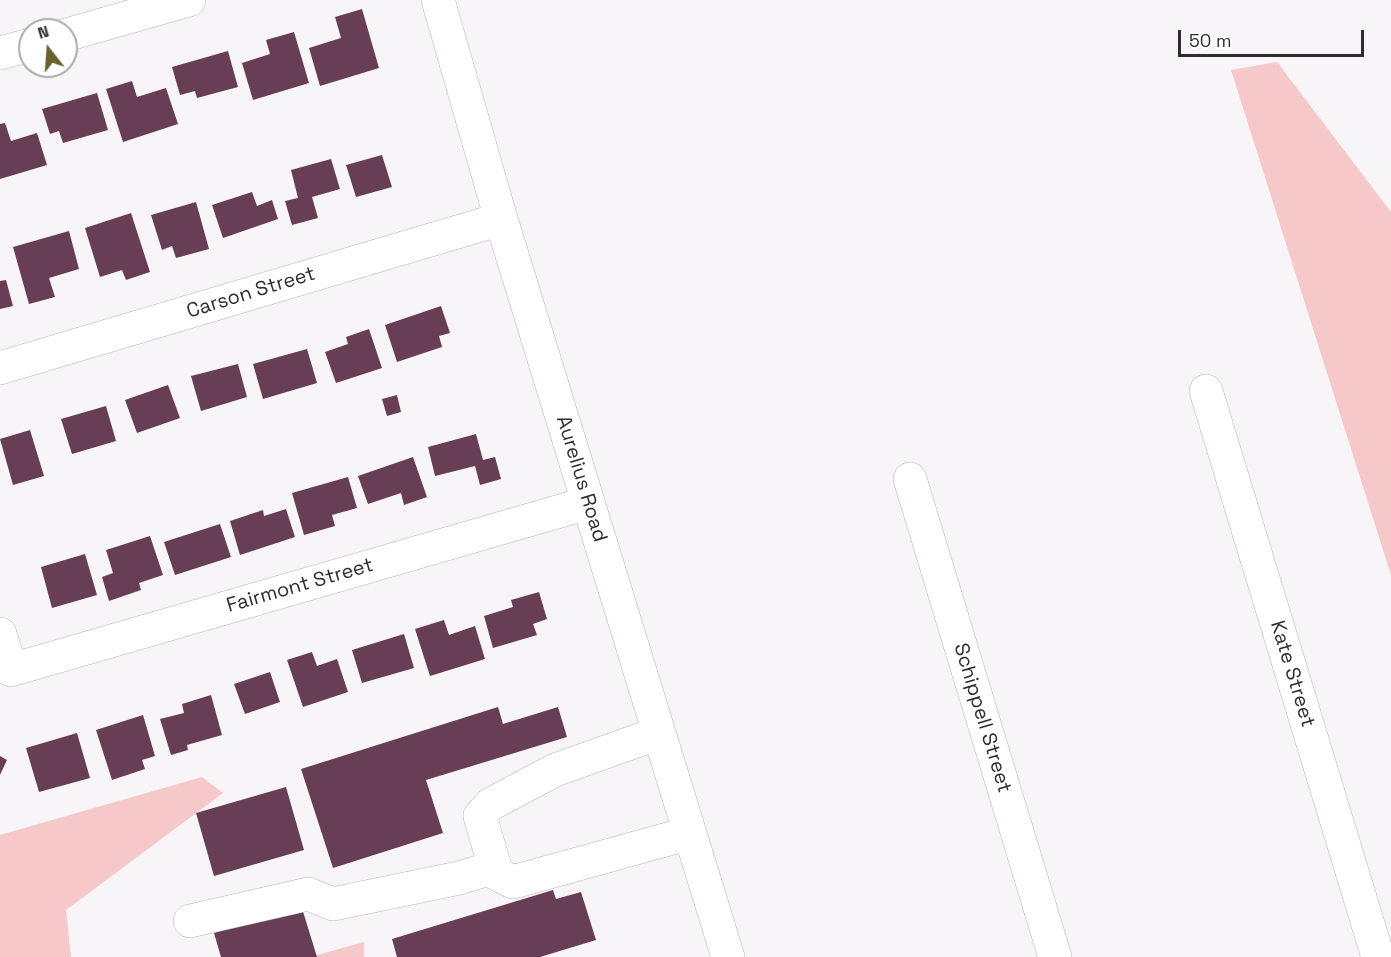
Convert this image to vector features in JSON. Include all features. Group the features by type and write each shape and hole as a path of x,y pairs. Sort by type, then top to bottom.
{"street":[{"path":"78,32 189,0"},
{"name":"Aurelius Road","path":"438,0 501,219 728,957"},
{"path":"0,53 18,48"},
{"name":"Carson Street","path":"0,368 501,219"},
{"name":"Kate Street","path":"1206,391 1378,957"},
{"name":"Schippell Street","path":"910,478 1054,957"},
{"name":"Fairmont Street","path":"0,634 11,670 588,503"},
{"path":"659,734 555,770 491,804 480,816 496,874 513,882 690,833"},
{"path":"190,921 308,894 333,904 459,878 495,867"}],"shaded area":[{"path":"1277,62 1391,212 1391,575 1231,70"},
{"path":"202,777 223,793 66,910 71,957 0,957 0,835"},
{"path":"364,942 364,957 310,957"}],"building":[{"path":"362,9 379,68 320,86 309,48 341,38 335,17"},
{"path":"294,32 309,83 253,100 242,63 270,54 266,40"},
{"path":"228,51 238,87 197,98 195,91 180,95 172,67"},
{"path":"132,81 137,97 166,88 178,124 123,142 106,89"},
{"path":"97,93 108,130 63,143 59,131 50,134 42,109"},
{"path":"5,123 11,141 37,133 47,165 0,179 0,124"},
{"path":"382,155 392,187 356,197 346,165"},
{"path":"331,159 340,189 312,197 318,218 292,225 285,201 298,198 291,170"},
{"path":"252,192 257,206 272,200 278,219 223,238 212,205"},
{"path":"196,202 209,249 176,258 172,246 162,250 151,215"},
{"path":"131,213 150,272 126,280 122,270 100,277 85,228"},
{"path":"69,231 79,269 49,278 55,297 29,304 13,247"},
{"path":"6,280 13,306 0,309 0,281"},
{"path":"441,306 450,333 439,336 442,347 397,362 385,325"},
{"path":"369,329 382,368 336,383 325,352 348,344 346,337"},
{"path":"307,349 317,383 263,399 253,364"},
{"path":"238,364 247,397 201,411 191,376"},
{"path":"168,385 180,418 137,433 125,400"},
{"path":"397,395 401,412 387,416 382,399"},
{"path":"106,406 116,441 72,454 61,419"},
{"path":"30,430 44,476 13,485 0,439"},
{"path":"476,434 483,460 495,457 501,479 480,485 475,466 435,476 428,447"},
{"path":"413,457 427,497 404,505 401,493 368,504 358,476"},
{"path":"348,477 357,508 332,515 335,526 304,535 292,493"},
{"path":"286,509 295,537 240,555 230,521 263,510 264,516"},
{"path":"220,524 231,557 175,575 164,542"},
{"path":"150,536 163,575 139,583 141,590 109,601 102,577 113,573 106,550"},
{"path":"85,554 97,595 52,608 41,567"},
{"path":"539,592 547,619 533,624 537,635 493,648 484,616 513,607 511,600"},
{"path":"444,620 449,635 475,626 485,659 430,676 415,629"},
{"path":"404,634 414,668 362,683 352,650"},
{"path":"312,652 317,666 337,659 348,692 303,707 287,660"},
{"path":"270,672 280,702 245,714 234,684"},
{"path":"211,695 222,735 187,745 188,750 171,755 160,719 184,713 182,704"},
{"path":"498,707 503,724 558,707 567,737 426,780 443,833 333,868 301,769"},
{"path":"143,715 155,756 142,760 145,769 112,780 96,730"},
{"path":"77,733 90,778 39,792 26,748"},
{"path":"0,756 7,760 0,775"},
{"path":"286,787 304,850 214,876 196,813"},
{"path":"553,890 556,899 581,892 596,940 540,957 397,957 392,939"},
{"path":"301,905 317,957 221,957 214,933"}]}
